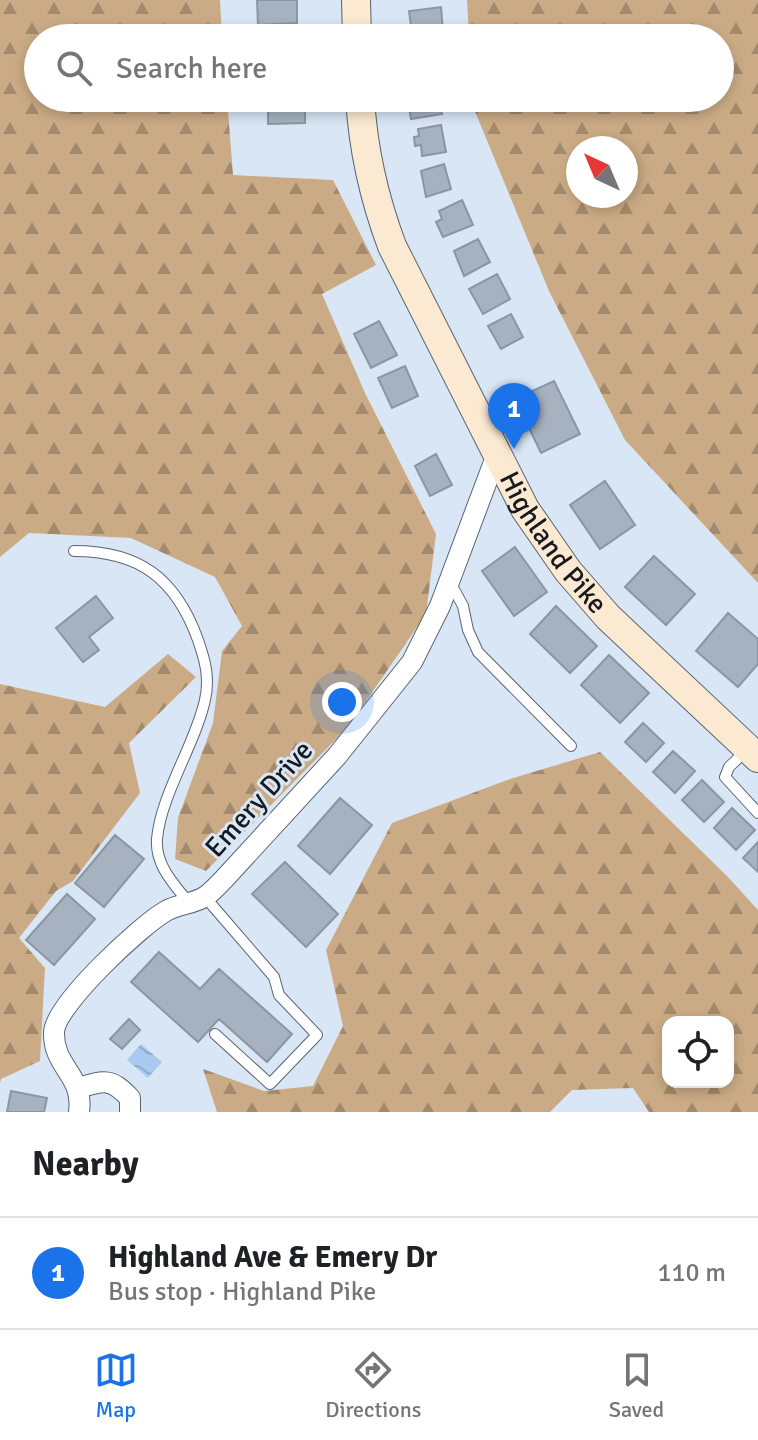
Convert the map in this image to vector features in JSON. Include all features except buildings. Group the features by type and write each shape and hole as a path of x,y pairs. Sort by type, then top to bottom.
{"street":[{"path":"356,0 357,24"},
{"name":"Highland Pike","path":"361,112 365,152 392,246 525,509 568,571 608,617 753,754"},
{"name":"Emery Drive","path":"79,1088 57,1051 54,1031 57,1018 88,980 150,922 168,910 197,900 337,756 412,662 425,640 497,454"},
{"path":"79,1112 79,1088 107,1081 117,1084 130,1098 130,1112"}],"lane":[{"path":"74,551 101,551 126,557 144,566 160,578 188,614 208,675 206,697 198,726 162,814 157,840 164,870 274,977 279,995 317,1035 270,1084 215,1034"},
{"path":"449,580 463,606 468,630 478,652 571,746"},
{"path":"753,754 729,767 725,777 758,813"}],"green space":[{"path":"0,0 220,0 221,24 24,24 24,112 228,112 233,175 333,180 376,265 322,294 365,393 436,534 426,614 349,726 206,871 175,859 178,818 213,723 222,651 242,626 215,577 131,538 29,533 0,557"},
{"path":"467,0 758,0 758,583 625,440 549,291 475,112 734,112 734,24 468,24"},
{"path":"168,654 196,677 129,743 140,793 73,881 56,891 19,938 45,968 40,1061 1,1079 0,1083 0,684 105,707"},
{"path":"600,752 758,910 758,1112 649,1112 633,1088 572,1090 550,1112 217,1112 203,1069 264,1091 313,1086 343,1026 326,950 392,823 510,779"}],"water":[{"path":"141,1044 162,1062 148,1078 127,1060"}],"place":[{"name":"Highland Ave & Emery Dr","path":"514,449"}]}
